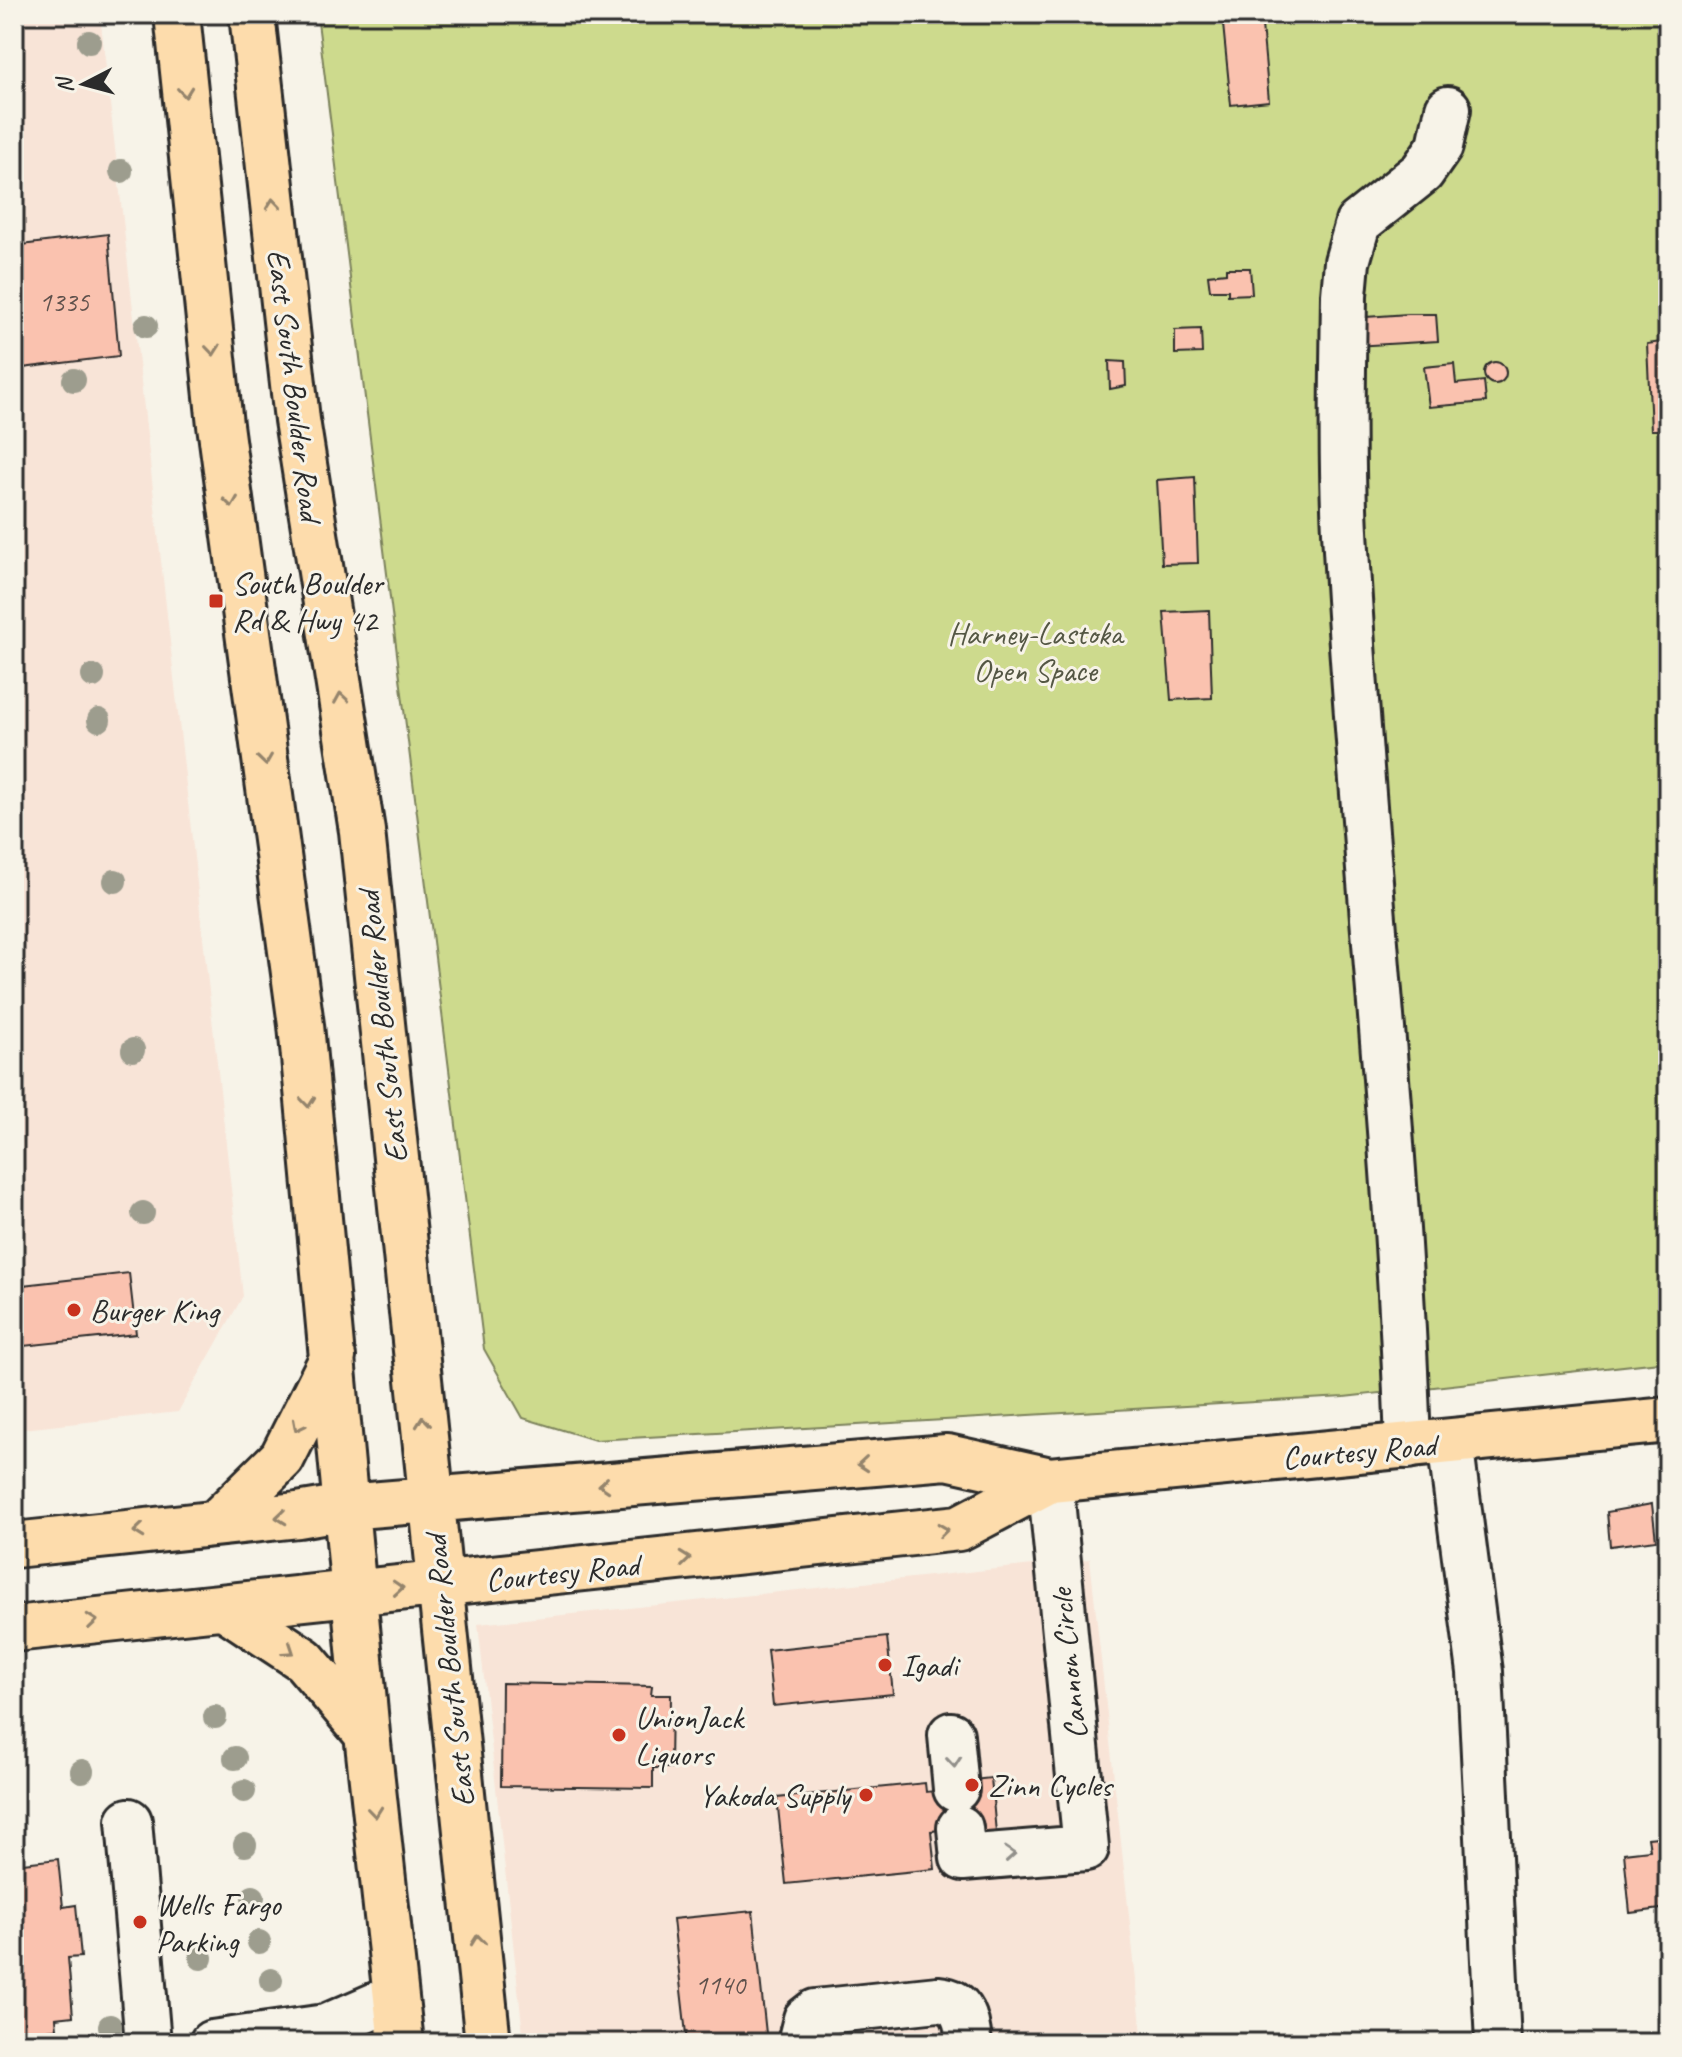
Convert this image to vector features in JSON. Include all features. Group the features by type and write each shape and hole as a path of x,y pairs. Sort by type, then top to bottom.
{"main road":[{"path":"177,14 220,425 301,1025 367,1734 401,2043"},
{"name":"East South Boulder Road","path":"252,14 297,420 362,831 488,2043"},
{"path":"216,1523 282,1458 333,1357"},
{"name":"Courtesy Road","path":"14,1545 345,1507 947,1457 1050,1480 1668,1420"},
{"name":"Courtesy Road","path":"14,1629 959,1528 1050,1480"},
{"path":"224,1607 304,1660 367,1734"}],"street":[{"path":"1448,109 1440,146 1422,172 1358,223 1347,262 1344,295 1345,529 1358,747 1403,1294 1429,1444 1480,1672 1498,2043"},
{"name":"Cannon Circle","path":"951,1735 963,1858 1086,1848 1050,1480"},
{"path":"129,1821 148,2043"},
{"path":"212,2043 284,2039 340,2023 395,1997"},
{"path":"800,2043 806,2019 815,2012 938,1999 951,2000 960,2008 966,2020 969,2043"}],"shaded area":[{"path":"14,14 100,14 243,1296 178,1412 14,1430"},
{"path":"1090,1559 1143,2043 524,2043 478,1624"}],"green space":[{"name":"Harney-Lastoka Open Space","path":"317,14 1668,14 1668,1361 1344,1397 595,1440 523,1418 484,1349"}],"building":[{"path":"1222,14 1261,14 1269,101 1231,105"},
{"path":"108,234 119,356 14,369 14,246"},
{"path":"1226,268 1250,268 1252,294 1228,295 1228,290 1210,290 1208,275 1226,273"},
{"path":"1436,314 1438,341 1354,346 1352,318"},
{"path":"1201,329 1202,353 1175,354 1175,330"},
{"path":"1668,341 1668,430 1651,430 1647,344"},
{"path":"1109,361 1125,362 1126,386 1110,389"},
{"path":"1495,362 1503,365 1506,373 1503,381 1495,384 1487,381 1484,373 1487,365"},
{"path":"1454,364 1456,384 1484,381 1486,402 1429,407 1424,367"},
{"path":"1195,477 1198,563 1162,564 1157,480"},
{"path":"1662,517 1668,518 1668,641 1665,638"},
{"path":"1209,610 1212,698 1171,700 1164,612"},
{"name":"Burger King","path":"129,1273 136,1334 14,1347 14,1286"},
{"path":"1652,1504 1656,1540 1610,1546 1607,1512"},
{"path":"887,1637 893,1694 773,1706 767,1650"},
{"path":"502,1683 652,1686 651,1695 671,1695 670,1768 653,1768 653,1788 501,1786"},
{"path":"991,1778 996,1833 969,1836 968,1827 931,1831 935,1869 786,1884 777,1798 925,1783 926,1792 965,1788 964,1781"},
{"path":"1668,1836 1668,1908 1630,1913 1624,1853 1650,1850 1648,1838"},
{"path":"58,1859 63,1907 76,1905 81,1957 68,1958 73,2016 56,2018 57,2029 14,2033 14,1864"},
{"path":"753,1911 767,2043 687,2043 673,1919"}],"place":[{"name":"South Boulder Rd & Hwy 42","path":"216,601"},
{"name":"Burger King","path":"74,1310"},
{"name":"Igadi","path":"885,1665"},
{"name":"UnionJack Liquors","path":"619,1735"},
{"name":"Zinn Cycles","path":"972,1785"},
{"name":"Yakoda Supply","path":"866,1795"},
{"name":"Wells Fargo Parking","path":"140,1922"}]}
